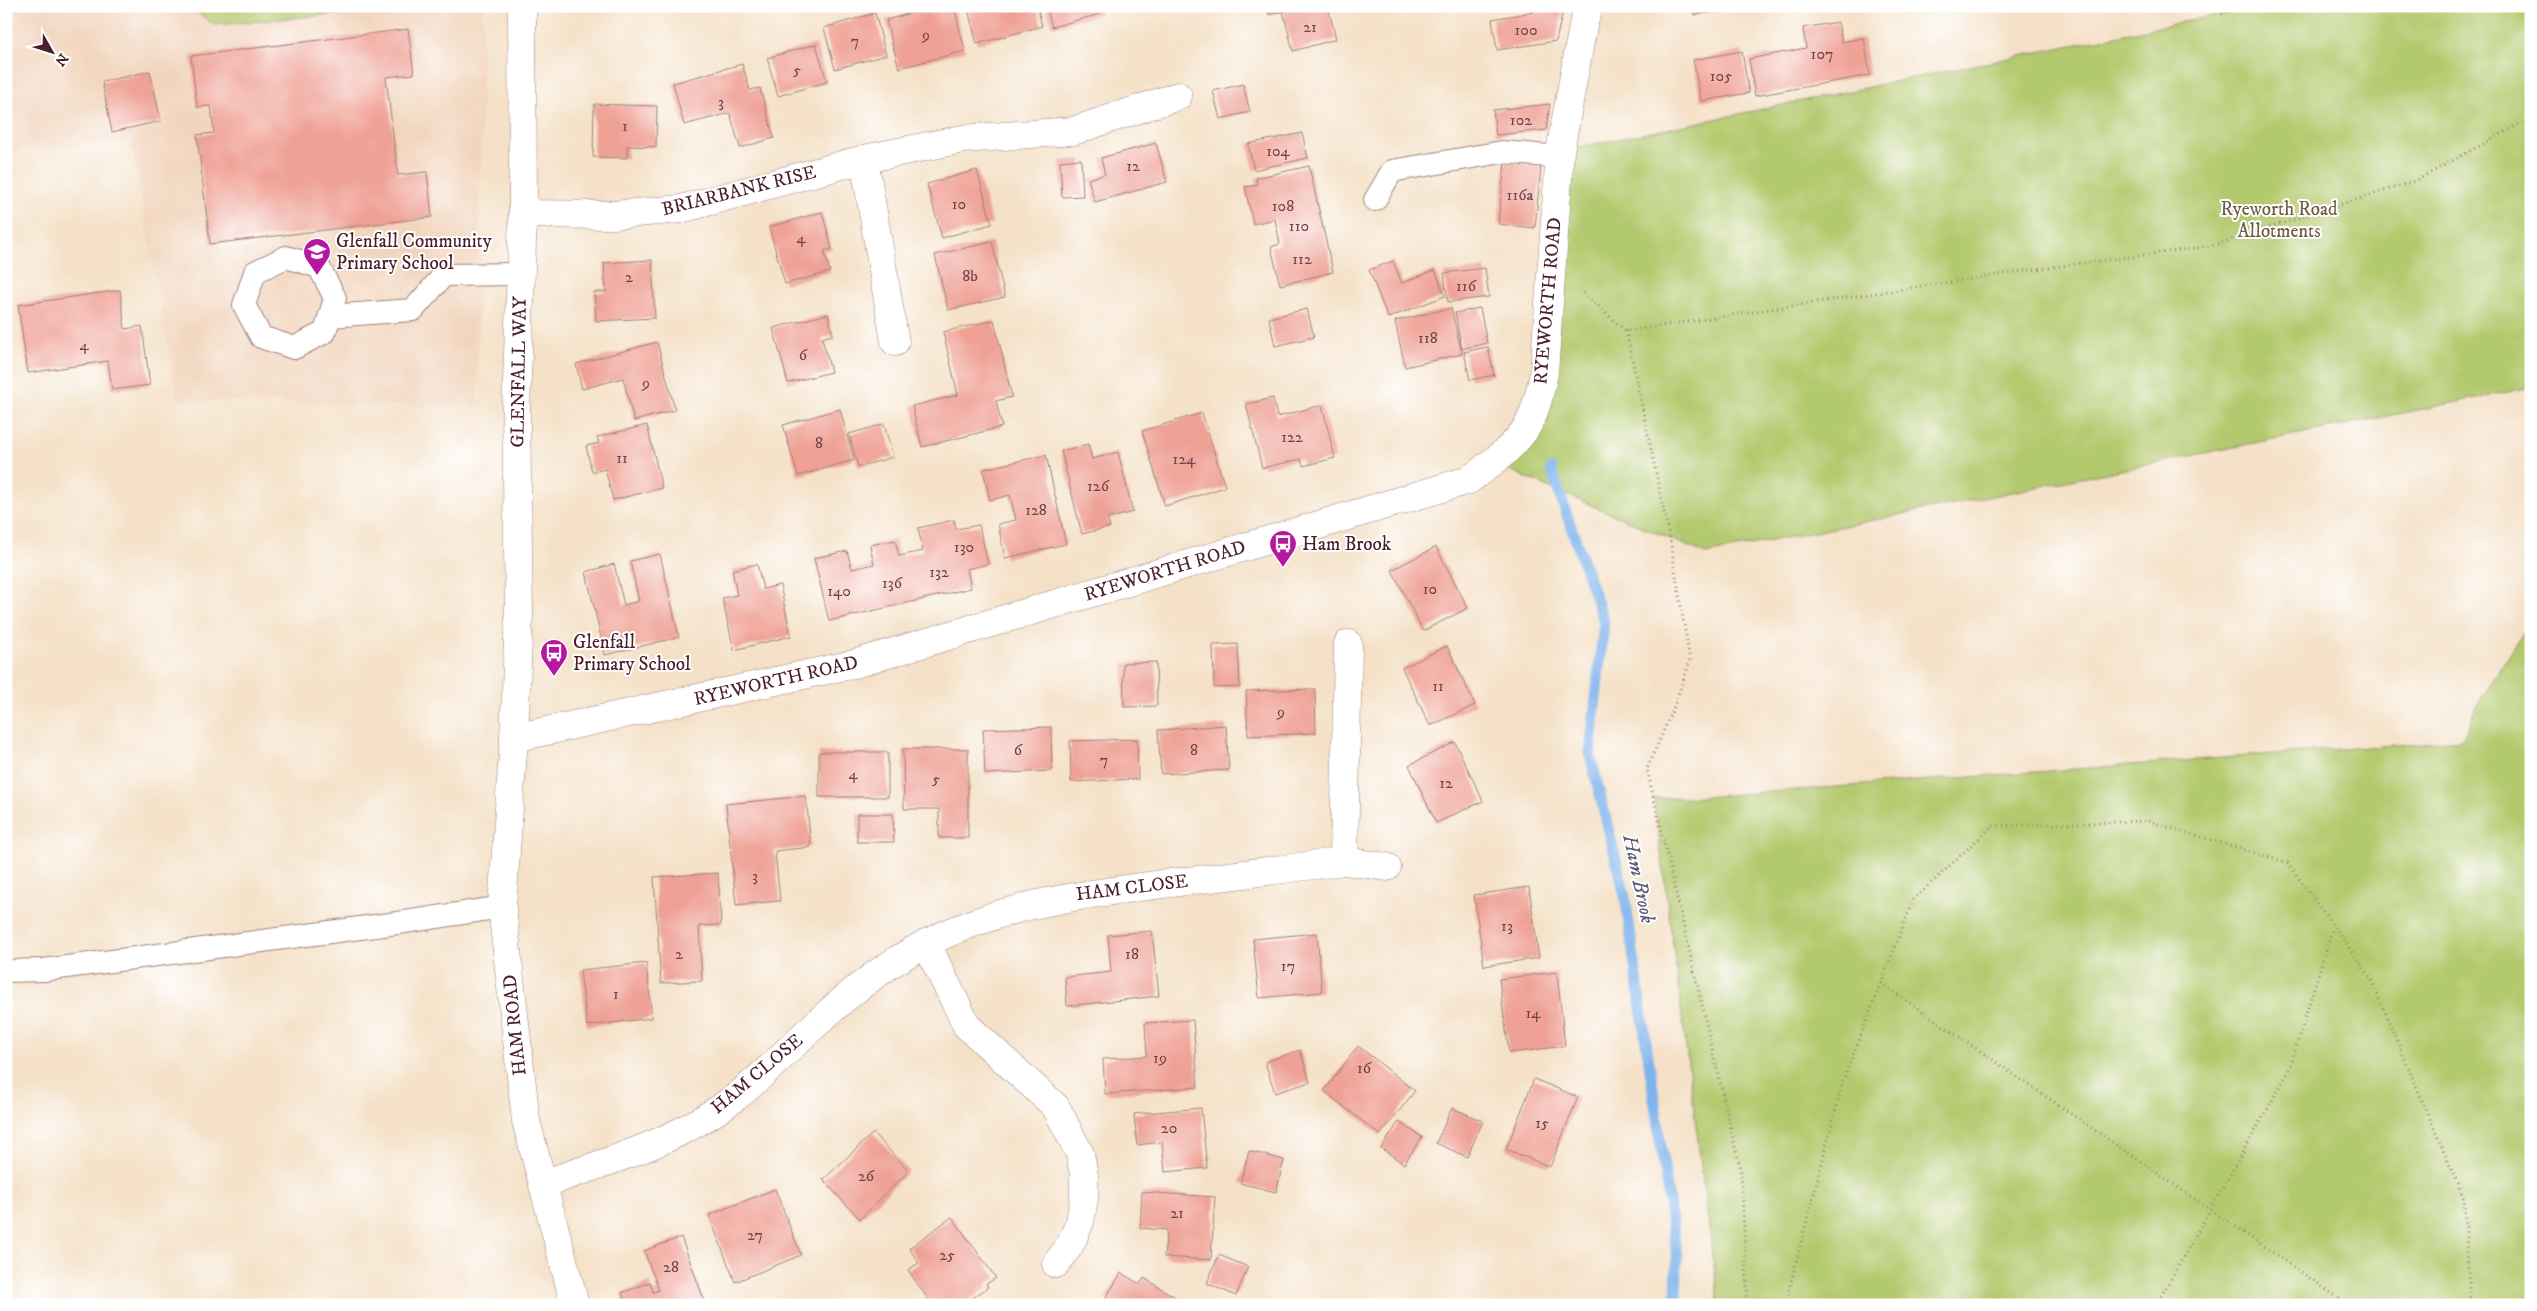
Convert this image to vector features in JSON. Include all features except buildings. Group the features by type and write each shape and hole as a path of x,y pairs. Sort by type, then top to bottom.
{"street":[{"name":"GLENFALL WAY","path":"514,738 519,614 516,409 523,214 522,6"},
{"name":"RYEWORTH ROAD","path":"514,738 854,664 1469,480 1492,462 1528,424 1536,405 1544,373 1552,291 1560,158 1584,21 1590,6"},
{"name":"BRIARBANK RISE","path":"523,214 612,216 681,209 864,159 963,139 1073,131 1178,96"},
{"path":"864,159 895,342"},
{"path":"1344,861 1348,644"},
{"name":"HAM ROAD","path":"514,738 502,907 526,1121 576,1305"},
{"name":"HAM CLOSE","path":"543,1184 658,1144 733,1100 858,987 926,943 988,916 1016,907 1064,897 1344,861 1387,868"},
{"path":"926,943 967,1026 1056,1107 1080,1154 1084,1175 1084,1199 1080,1222 1070,1245 1056,1264"}],"lane":[{"path":"1375,200 1392,171 1502,152 1560,158"},
{"path":"330,316 413,310 444,275 521,274"},
{"path":"6,971 44,970 396,924 502,907"}],"path":[{"path":"2222,14 2241,6"},
{"path":"1626,331 2023,271 2211,246 2415,181 2531,118"},
{"path":"1552,291 1586,294 1626,331 1670,539 1690,661 1647,769 1741,1172 1748,1305"},
{"path":"1785,1305 1842,1081 1913,900 1992,826 2148,822 2288,863 2370,977 2464,1199 2470,1305"},
{"path":"2156,1305 2288,1072 2333,926"},
{"path":"1881,983 2349,1305"}],"shaded area":[{"name":"Glenfall Community Primary School","path":"7,6 483,6 477,407 178,400 131,140 6,152"}],"green space":[{"path":"189,6 426,6 214,25"},
{"name":"Ryeworth Road Allotments","path":"2221,6 2531,6 2531,387 1706,554 1492,463 1528,424 1560,151 2222,14"},
{"path":"2531,621 2531,1305 1719,1305 1654,798 1690,798 2462,740 2480,701"}],"waterway":[{"name":"Ham Brook","path":"1551,469 1604,622 1590,754 1625,896 1677,1257 1676,1305"}],"place":[{"name":"Glenfall Community Primary School","path":"317,276"},
{"name":"Ham Brook","path":"1283,568"},
{"name":"Glenfall Primary School","path":"554,677"}]}
